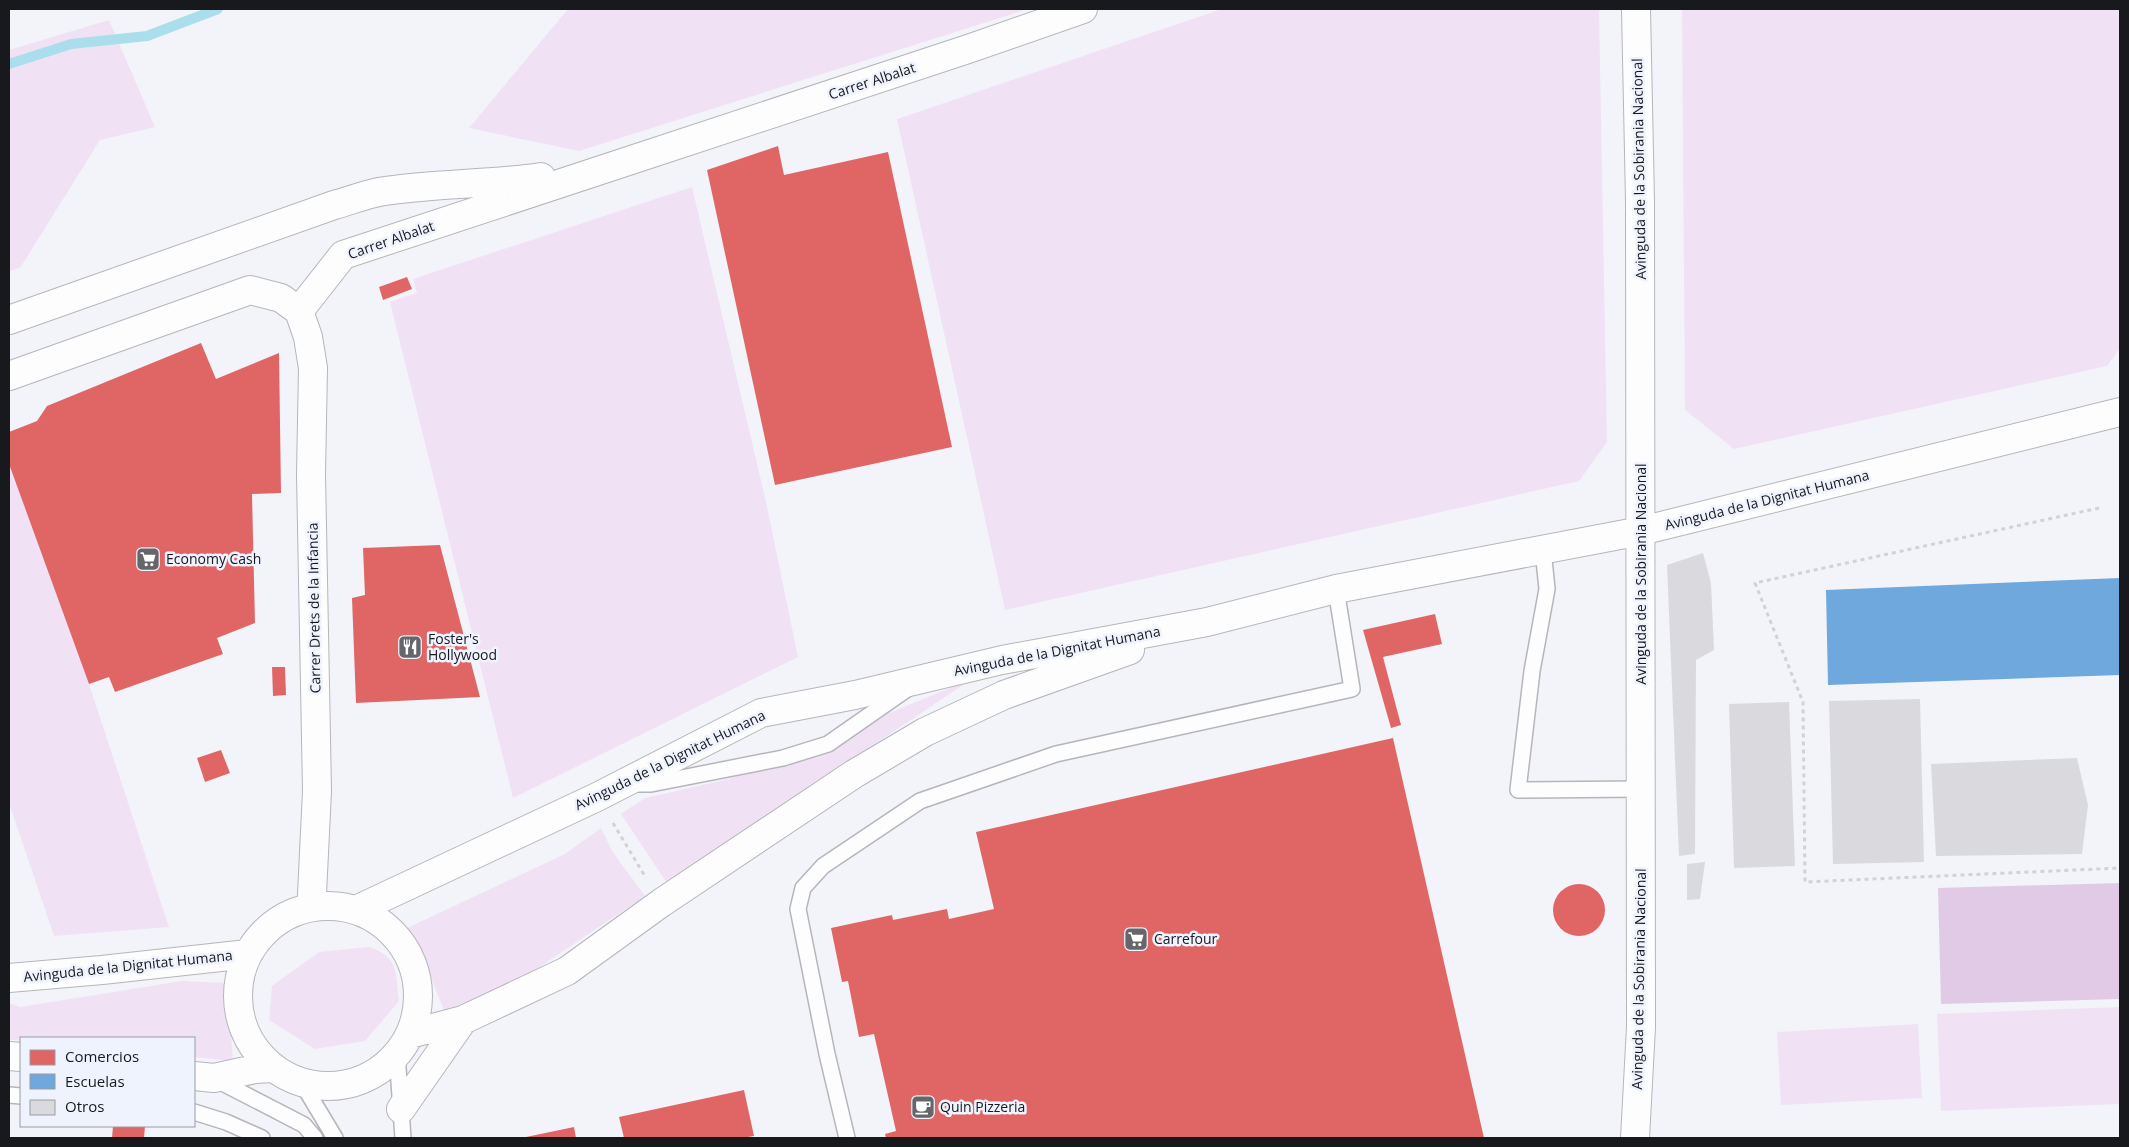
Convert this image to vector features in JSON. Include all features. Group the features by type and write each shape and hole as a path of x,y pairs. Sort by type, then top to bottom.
{"street":[{"name":"Carrer Albalat","path":"299,311 343,254 659,152 1084,9"},
{"name":"Avinguda de la Sobirania Nacional","path":"1635,1138 1642,1027 1640,211 1636,9"},
{"name":"Carrer Albalat","path":"9,320 334,205 376,193 420,186 504,182 563,174 608,166 659,152"},
{"path":"9,376 250,290 280,298 299,311"},
{"name":"Carrer Drets de la Infancia","path":"299,311 308,337 312,368 311,474 317,791 312,894 315,906"},
{"name":"Avinguda de la Dignitat Humana","path":"356,910 608,790 761,713 855,694 1002,660 1207,622 1336,589 1641,531 2120,412"},
{"name":"Avinguda de la Dignitat Humana","path":"404,1044 463,1020 567,971 661,903 854,774 925,732 1004,696 1207,622"},
{"path":"315,906 336,906 356,910 383,924 403,946 416,974 418,1005 404,1044 378,1072 354,1083 328,1086 302,1083 287,1077 273,1068 256,1050 244,1028 238,1003 240,978 248,954 265,931 288,915 315,906"},
{"name":"Avinguda de la Dignitat Humana","path":"9,978 248,954"},
{"name":"Avinguda de la Dignitat Humana","path":"400,1109 463,1020"},
{"path":"204,1077 273,1068"}],"lane":[{"path":"1543,550 1547,589 1532,671 1518,790 1642,789"},
{"path":"848,1138 828,1054 798,909 803,888 823,866 928,798 1056,754 1352,689 1336,589"},
{"path":"608,790 651,784 783,758 828,744 922,678"},
{"path":"402,1138 400,1109 404,1044"},
{"path":"204,1077 304,1125 315,1138"},
{"path":"302,1083 335,1138"},
{"path":"195,1112 226,1122 262,1138"}],"path":[{"path":"2099,508 1755,583 1803,702 1805,882 2120,868"},
{"path":"608,790 661,903"}],"shaded area":[{"path":"568,9 1028,9 579,151 469,128"},
{"path":"1222,9 1599,9 1607,442 1579,481 1005,610 897,119"},
{"path":"1682,9 2120,9 2120,348 2107,366 1734,449 1685,410"},
{"path":"109,20 155,127 100,140 20,268 9,271 9,50"},
{"path":"692,187 766,502 798,657 513,798 390,302 417,293 413,279"},
{"path":"9,464 89,684 169,927 54,936 9,803"},
{"path":"972,679 667,883 621,814 645,798 729,779"},
{"path":"601,828 612,851 645,896 495,997 457,1011 444,1010 424,961 405,929 565,854"},
{"path":"2120,883 2120,999 1941,1004 1938,888"},
{"path":"369,947 379,951 391,961 396,974 399,1001 365,1041 315,1049 269,1020 272,986 319,952"},
{"path":"182,981 227,983 233,1061 195,1057 195,1037 20,1037 20,1040 9,1040 9,1003 20,1007"},
{"path":"2120,1007 2120,1104 1941,1111 1937,1014"},
{"path":"1918,1024 1922,1098 1781,1105 1777,1032"}],"building: Comercios":[{"path":"778,146 784,175 888,152 952,447 775,485 707,170"},
{"path":"407,277 412,289 383,300 379,287"},
{"name":"Economy Cash","path":"201,343 216,379 279,353 281,493 252,494 255,623 217,638 223,654 115,692 109,677 89,684 9,464 9,432 37,421 47,406"},
{"name":"Foster's Hollywood","path":"440,545 480,697 356,703 352,598 365,595 363,548"},
{"path":"1435,614 1442,644 1383,657 1401,725 1391,728 1363,630"},
{"path":"272,667 285,667 286,695 273,696"},
{"name":"Carrefour","path":"1393,738 1484,1138 886,1138 885,1134 896,1131 874,1034 859,1037 848,981 842,982 831,928 892,915 893,920 947,909 949,919 994,909 976,832"},
{"path":"221,750 230,773 205,782 197,758"},
{"path":"1579,884 1589,886 1597,892 1603,900 1605,910 1603,920 1597,928 1589,934 1579,936 1569,934 1561,928 1555,920 1553,910 1555,900 1561,892 1569,886"},
{"path":"744,1090 754,1136 742,1138 624,1138 619,1117"},
{"path":"113,1127 145,1127 144,1138 112,1138"},
{"path":"574,1127 576,1138 526,1137"}],"building: Escuelas":[{"path":"2120,578 2120,675 1828,685 1826,590"}],"building: Otros":[{"path":"1703,553 1711,583 1714,650 1696,660 1695,854 1679,856 1667,565"},
{"path":"1920,699 1924,862 1833,864 1829,701"},
{"path":"1789,702 1795,866 1734,868 1729,704"},
{"path":"2077,758 2088,805 2082,854 1936,856 1931,764"},
{"path":"1705,862 1700,899 1687,900 1687,864"}],"waterway":[{"path":"9,64 71,44 147,36 218,9"}],"place":[{"name":"Economy Cash","path":"148,559"},
{"name":"Foster's Hollywood","path":"410,647"},
{"name":"Carrefour","path":"1136,939"},
{"name":"Quin Pizzeria","path":"923,1107"}]}
